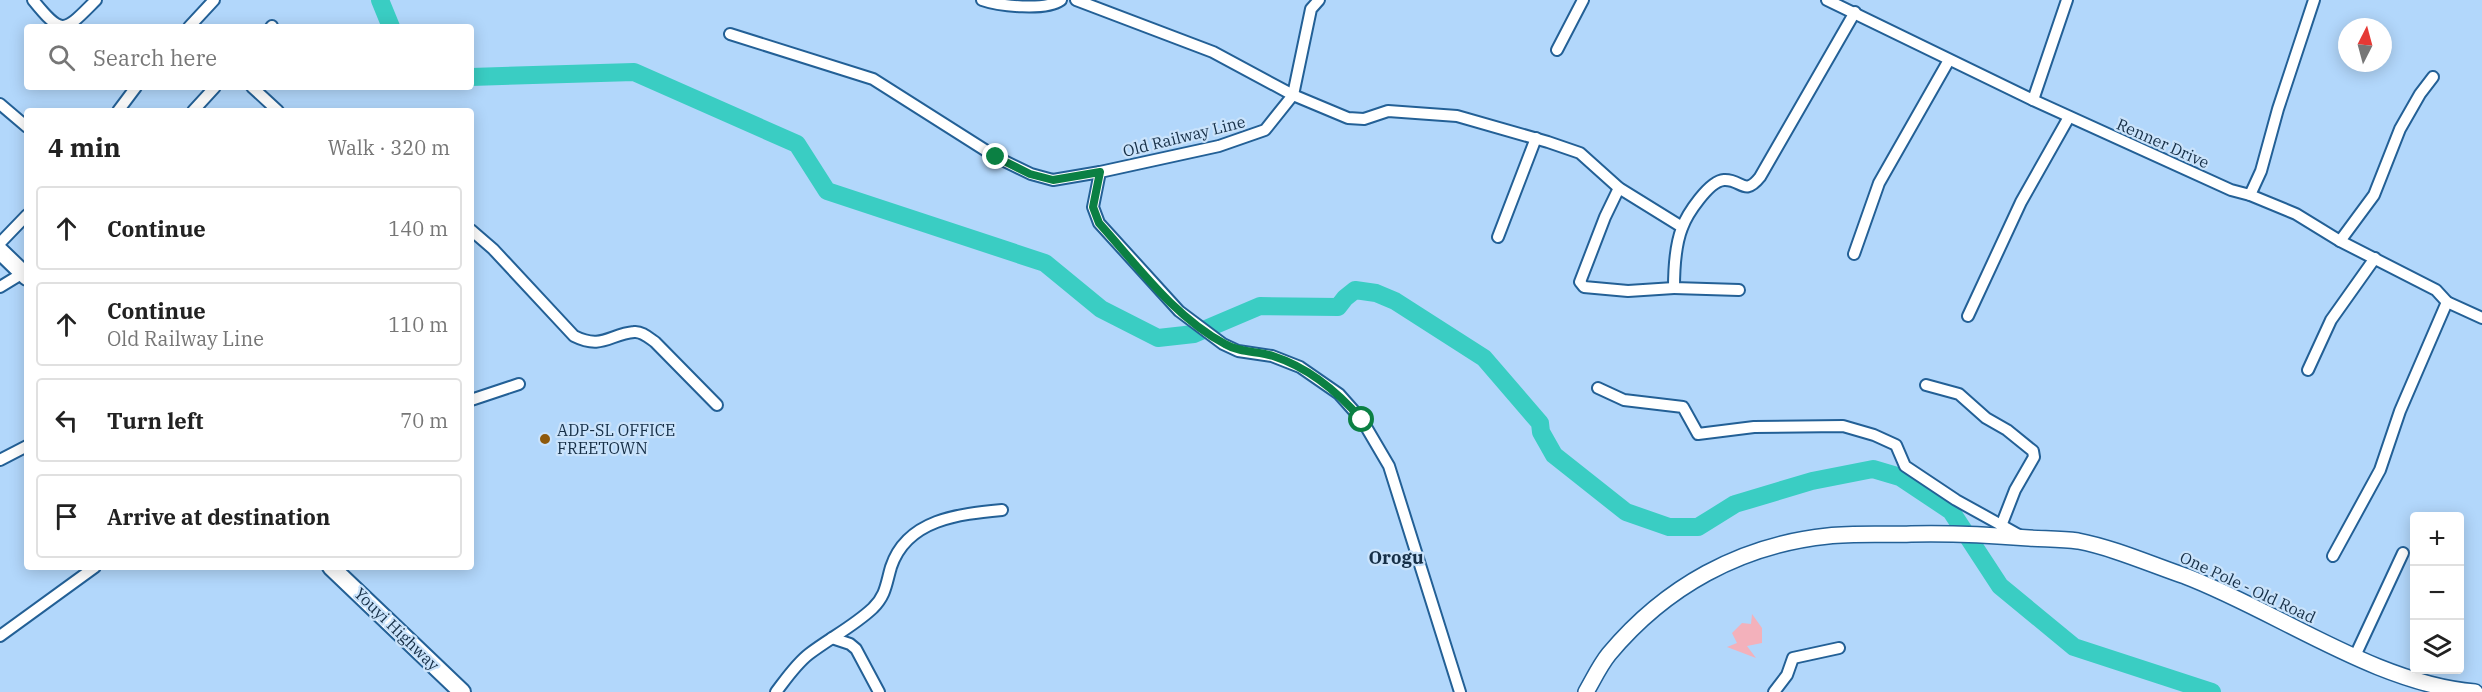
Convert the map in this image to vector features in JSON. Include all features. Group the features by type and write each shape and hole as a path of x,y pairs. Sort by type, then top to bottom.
{"main road":[{"path":"0,251 24,274"},
{"name":"Youyi Highway","path":"335,570 462,692"}],"street":[{"path":"33,0 51,22 56,24"},
{"path":"71,24 96,0"},
{"path":"192,24 214,0"},
{"path":"982,0 996,5 1055,4 1061,0"},
{"path":"1076,0 1213,52 1293,95 1348,118 1364,119 1388,111 1457,116 1580,153 1619,188 1682,227"},
{"name":"Old Railway Line","path":"730,34 873,79 996,157 1030,174 1053,180 1219,146 1266,130 1293,95 1311,9 1319,0"},
{"path":"1557,50 1583,0"},
{"name":"Renner Drive","path":"1827,0 2069,117 2216,184 2296,214 2340,241 2436,290 2447,302 2482,318"},
{"path":"2033,100 2067,0"},
{"path":"2250,195 2261,171 2278,109 2314,0"},
{"path":"1674,288 1674,269 1682,227 1706,189 1713,183 1723,180 1746,187 1754,185 1855,12"},
{"path":"1854,254 1879,183 1949,60"},
{"path":"2340,241 2374,195 2400,129 2420,94 2433,77"},
{"path":"120,108 134,90"},
{"path":"196,108 212,90"},
{"path":"255,90 275,108"},
{"path":"0,104 24,124"},
{"path":"1968,316 2020,202 2069,117"},
{"path":"1498,237 1536,138"},
{"path":"1100,172 1093,207 1099,223 1179,311 1223,344 1238,351 1272,356 1300,367 1339,394 1362,420 1389,466 1460,692"},
{"path":"1619,188 1605,217 1580,282 1584,287 1628,291 1674,288 1739,290"},
{"path":"0,243 24,218"},
{"path":"474,233 493,249 574,336 585,341 604,341 634,332 643,334 655,342 717,405"},
{"path":"2308,370 2331,320 2375,258"},
{"path":"0,286 24,275"},
{"path":"2333,556 2380,470 2400,411 2447,302"},
{"path":"474,399 519,384"},
{"path":"1598,388 1624,400 1683,407 1698,434 1754,427 1843,426 1874,435 1896,446 1905,466 2001,531 2015,490 2031,464 2033,451 1959,394 1926,385"},
{"path":"0,460 24,448"},
{"path":"776,692 800,663 875,606 888,587 892,567 898,553 921,530 940,519 1002,510"},
{"name":"One Pole - Old Road","path":"1586,692 1607,655 1649,612 1691,580 1722,564 1767,548 1827,536 2001,531 2025,538 2078,542 2122,554 2189,578 2355,656 2412,678 2457,691 2475,692"},
{"path":"2355,656 2403,553"},
{"path":"0,636 91,570"},
{"path":"832,638 850,644 856,649 879,692"},
{"path":"1774,692 1787,675 1793,658 1839,648"}],"shaded area":[{"path":"1752,614 1762,628 1762,643 1747,646 1756,658 1727,647 1737,643 1732,633 1742,623 1751,624"}],"waterway":[{"path":"380,0 390,24"},
{"path":"474,77 634,72 797,144 827,191 1045,263 1101,309 1158,338 1194,334 1260,306 1338,307 1355,290 1376,293 1395,301 1484,358 1540,423 1541,432 1554,455 1626,512 1669,527 1698,527 1735,504 1812,481 1873,469 1900,477 1951,511 2000,586 2074,647 2212,692"}],"place":[{"name":"ADP-SL OFFICE FREETOWN","path":"545,439"}],"district":[{"name":"Orogu","path":"1396,557"}],"route":[{"path":"996,157 1030,174 1053,180 1100,172 1093,207 1099,223 1179,311 1223,344 1238,351 1272,356 1300,367 1339,394 1362,420"}]}
